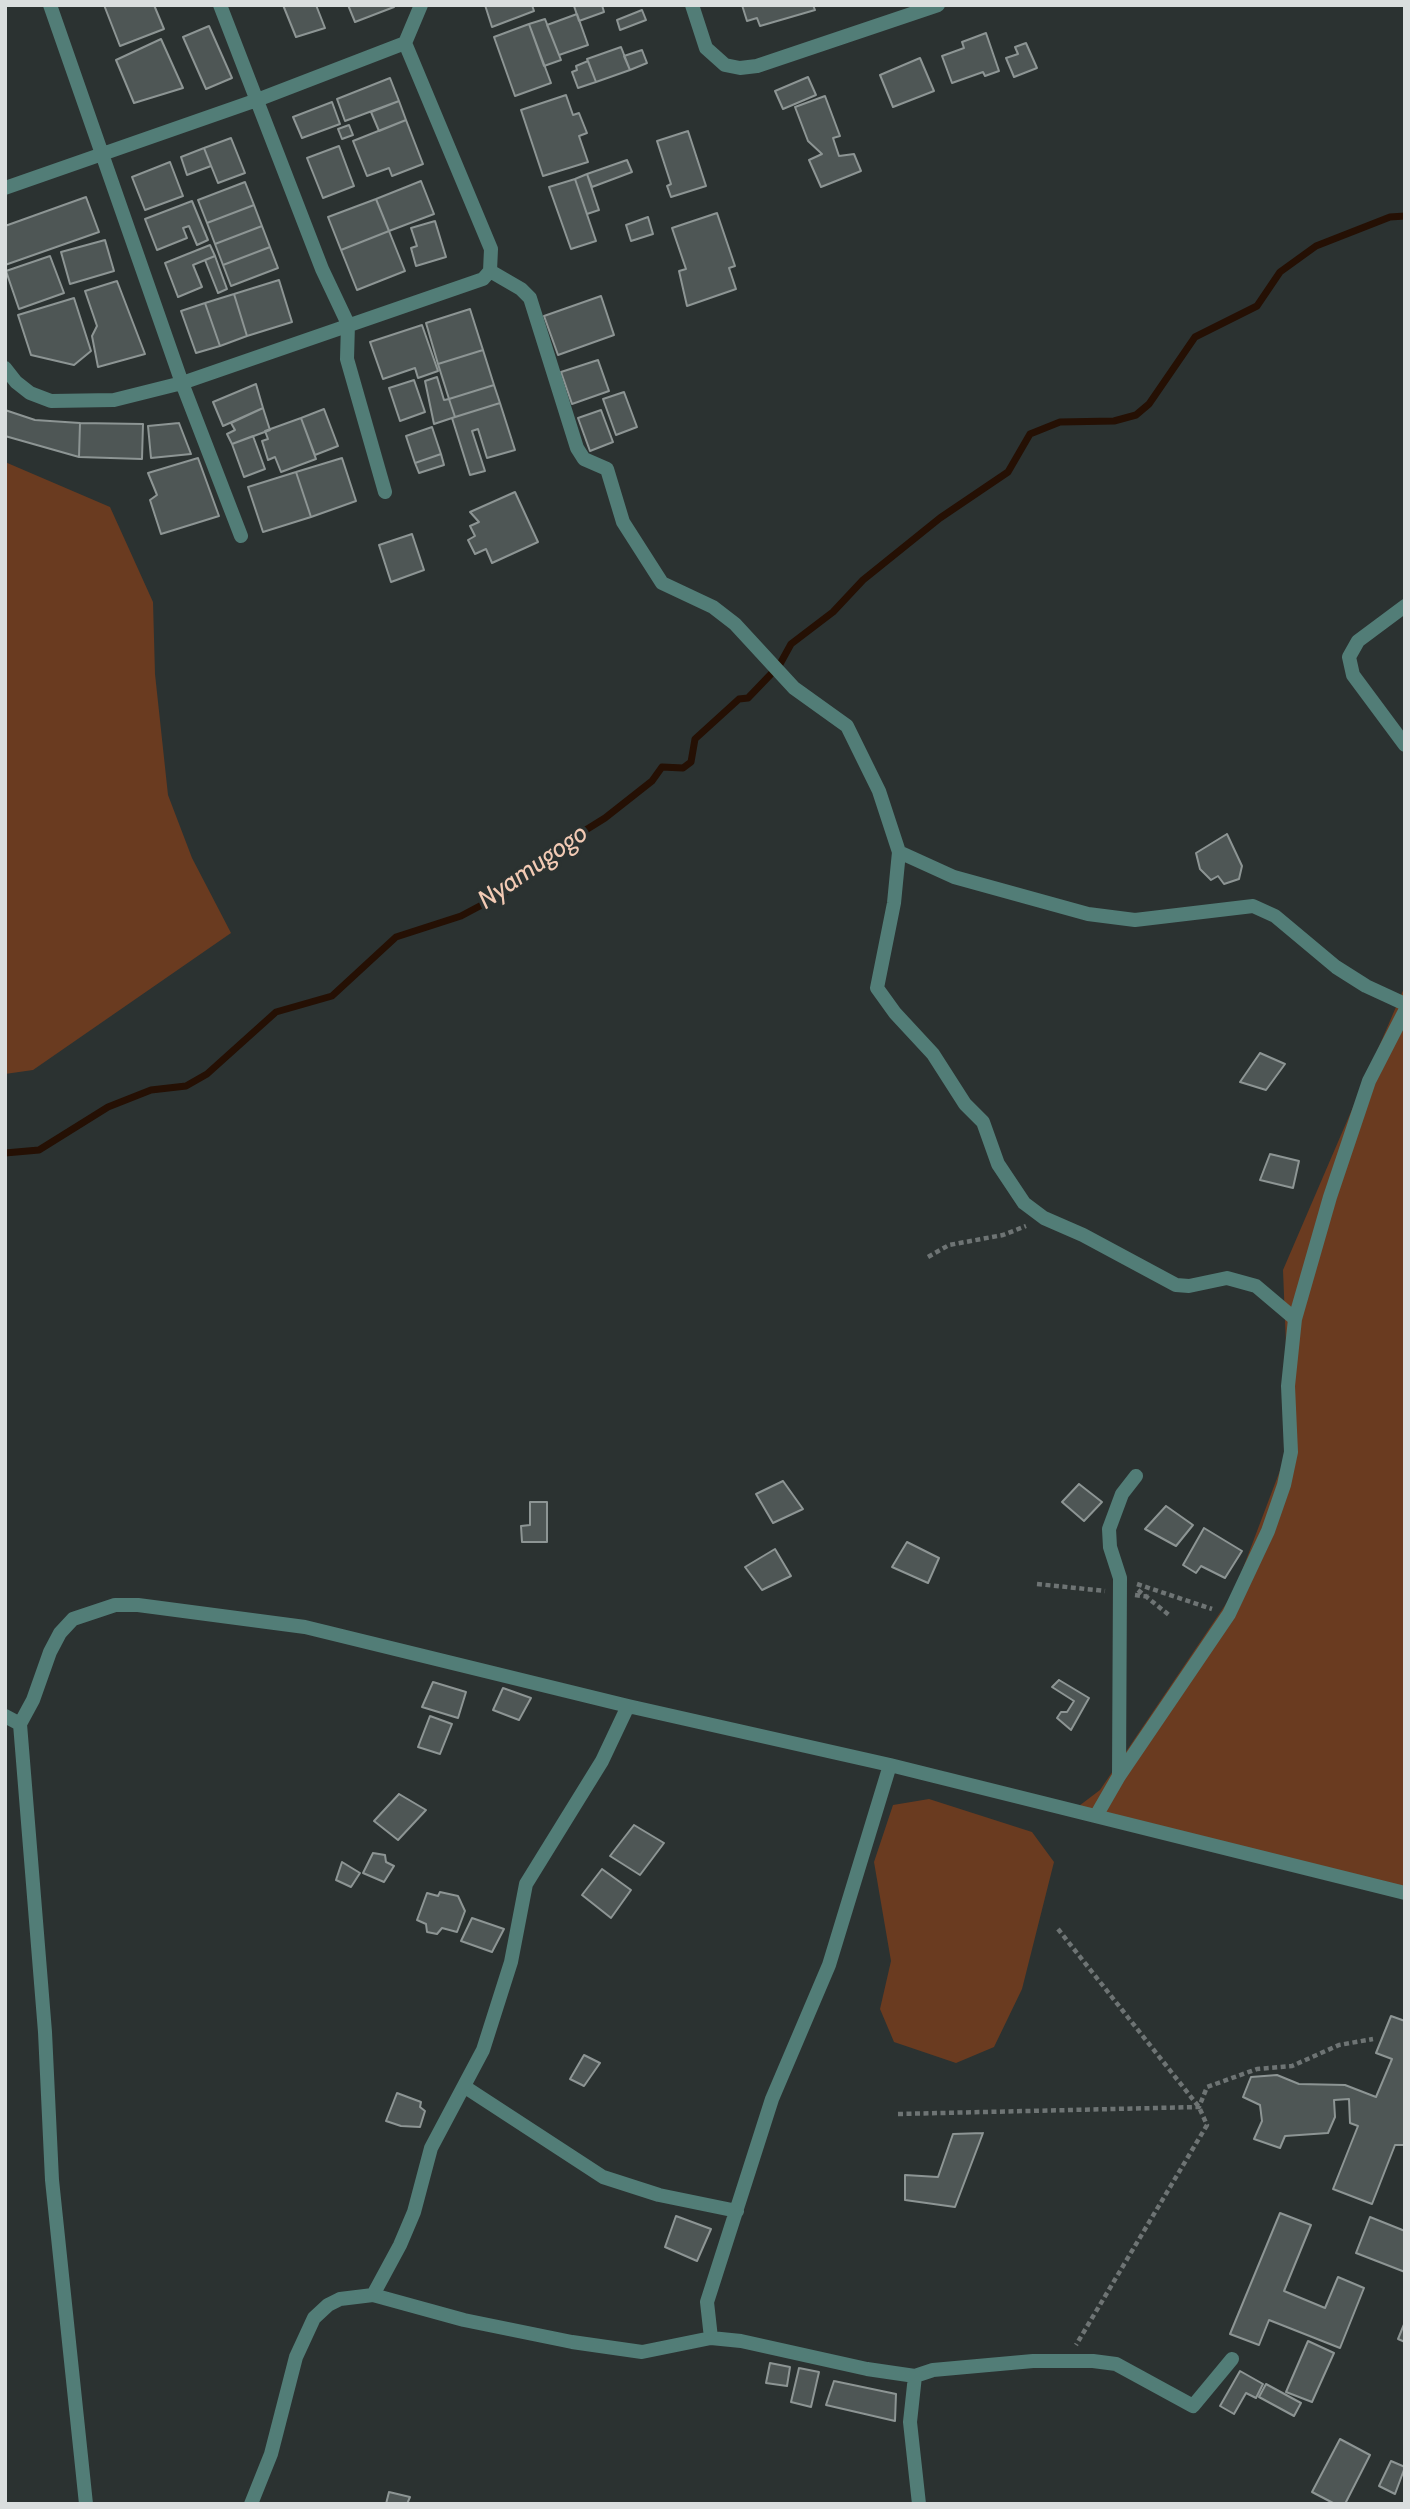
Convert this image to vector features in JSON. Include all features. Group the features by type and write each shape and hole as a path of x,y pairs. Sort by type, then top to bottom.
{"street":[{"path":"50,5 182,383 241,536"},
{"path":"220,5 322,269 348,324 347,359 385,492"},
{"path":"421,5 405,43 491,249 491,271"},
{"path":"692,5 706,48 725,65 740,68 757,66 938,5"},
{"path":"5,188 257,100 405,43"},
{"path":"5,368 16,382 30,393 51,401 114,400 182,383 348,324 474,285 491,271"},
{"path":"491,271 521,289 530,298 577,448 584,459 607,470 623,522 662,583 713,607 735,624 794,688 847,726 879,791 899,852 894,903 877,988 895,1013 933,1054 965,1104 983,1122 998,1164 1009,1185 1024,1203 1044,1218 1083,1235 1176,1285 1189,1286 1227,1278 1255,1286 1295,1319"},
{"path":"1405,606 1358,641 1349,657 1353,675 1405,745"},
{"path":"899,852 954,877 1088,914 1135,919 1253,906 1275,916 1336,967 1366,986 1405,1004"},
{"path":"1097,1816 1119,1776 1229,1614 1268,1531 1284,1485 1291,1452 1288,1386 1295,1319 1330,1197 1369,1081 1405,1011"},
{"path":"1119,1776 1120,1585 1108,1529 1122,1494 1136,1476"},
{"path":"86,2504 52,2180 45,2032 20,1724 33,1700 60,1633 73,1619 115,1605 164,1607 305,1627 628,1706 890,1765 1405,1893"},
{"path":"373,2295 414,2212 431,2148 482,2050 511,1962 526,1884 602,1761 628,1706"},
{"path":"5,1716 20,1724"},
{"path":"711,2337 707,2301 772,2099 828,1965 890,1765"},
{"path":"465,2087 603,2177 659,2195 737,2211"},
{"path":"251,2504 271,2454 296,2357 314,2318 328,2305 341,2299 373,2295 558,2340 642,2352 711,2337 741,2340 867,2369 915,2376 933,2370 1067,2361 1116,2364 1193,2406 1232,2358"},
{"path":"915,2376 910,2422 919,2504"}],"path":[{"path":"928,1257 949,1245 1003,1235 1044,1218"},
{"path":"1037,1584 1120,1585 1229,1614"},
{"path":"1120,1585 1150,1597 1169,1615"},
{"path":"1120,1585 1150,1597"},
{"path":"1058,1929 1199,2107 1207,2125 1067,2361"},
{"path":"1199,2107 1207,2087 1257,2069 1292,2066 1339,2045 1373,2039"},
{"path":"898,2114 1199,2107"}],"shaded area":[{"path":"5,462 110,507 153,602 155,674 168,795 192,858 231,933 33,1070 5,1074"},
{"path":"1405,986 1405,1890 1071,1812 1100,1790 1234,1592 1290,1444 1283,1270"},
{"path":"929,1799 1032,1832 1054,1862 1022,1989 994,2047 956,2063 894,2042 880,2009 891,1961 874,1862 893,1805"}],"building":[{"path":"104,5 154,5 164,29 120,46"},
{"path":"283,5 316,5 325,28 296,37"},
{"path":"348,5 393,5 394,7 355,22"},
{"path":"485,5 532,5 534,11 492,27"},
{"path":"602,5 604,12 579,21 574,6"},
{"path":"742,5 813,5 815,10 760,26 757,18 747,21"},
{"path":"642,10 646,20 620,30 617,20"},
{"path":"577,14 588,45 559,55 547,25"},
{"path":"545,19 561,60 544,66 529,24"},
{"path":"529,24 551,83 515,96 494,37"},
{"path":"209,26 232,78 206,89 183,37"},
{"path":"986,33 999,71 985,76 983,72 952,83 942,56 964,48 962,42"},
{"path":"161,39 183,88 134,103 116,60"},
{"path":"1026,43 1037,68 1014,77 1006,58 1018,54 1015,47"},
{"path":"621,47 630,70 596,82 587,59"},
{"path":"642,50 647,63 630,70 624,56"},
{"path":"920,58 934,91 893,107 880,75"},
{"path":"588,61 596,82 578,88 572,72 577,70 576,66"},
{"path":"808,77 816,95 783,109 775,91"},
{"path":"390,78 399,101 345,121 337,99"},
{"path":"566,95 573,115 579,113 587,133 579,136 588,162 543,176 521,110"},
{"path":"825,96 840,136 833,138 839,156 854,154 861,171 821,187 809,160 822,154 808,141 795,107"},
{"path":"399,101 406,120 379,131 371,112"},
{"path":"332,102 340,124 302,138 293,117"},
{"path":"406,120 423,164 392,176 389,168 367,176 353,141"},
{"path":"349,125 353,135 342,139 338,129"},
{"path":"688,131 706,186 671,197 667,186 671,184 657,141"},
{"path":"231,138 245,173 218,183 204,148"},
{"path":"339,146 354,186 323,198 307,158"},
{"path":"204,148 211,166 187,175 181,157"},
{"path":"627,160 632,172 592,187 587,174"},
{"path":"170,162 183,196 145,210 132,177"},
{"path":"587,174 599,210 587,214 575,179"},
{"path":"575,179 596,241 571,249 549,187"},
{"path":"421,181 434,214 389,231 376,199"},
{"path":"245,182 254,205 207,223 198,200"},
{"path":"86,197 99,232 5,265 5,226"},
{"path":"376,199 389,231 341,250 328,217"},
{"path":"192,201 208,240 197,245 189,226 183,228 187,238 157,250 145,219"},
{"path":"254,205 262,226 215,244 207,223"},
{"path":"717,213 735,266 729,268 736,289 687,306 679,271 686,269 672,228"},
{"path":"648,217 653,234 631,241 626,225"},
{"path":"435,221 446,257 416,266 411,248 417,246 411,228"},
{"path":"262,226 270,247 223,265 215,244"},
{"path":"389,231 405,271 357,290 341,250"},
{"path":"105,240 114,271 70,284 61,252"},
{"path":"210,245 215,256 193,265 202,287 178,297 165,263"},
{"path":"270,247 278,268 231,286 223,265"},
{"path":"50,256 64,293 19,309 6,271"},
{"path":"215,256 227,289 218,293 205,260"},
{"path":"279,280 292,322 247,336 234,294"},
{"path":"117,281 145,354 98,367 92,336 97,326 85,291"},
{"path":"234,294 247,336 220,346 205,303"},
{"path":"601,296 614,335 558,355 544,316"},
{"path":"74,298 91,351 74,365 31,355 18,315"},
{"path":"205,303 220,346 196,353 181,311"},
{"path":"470,309 483,350 438,364 426,323"},
{"path":"422,325 438,371 418,378 415,368 383,379 370,342"},
{"path":"483,350 494,385 449,399 438,364"},
{"path":"598,360 609,391 572,404 561,372"},
{"path":"437,377 444,400 449,399 455,417 434,424 425,381"},
{"path":"414,380 425,412 400,421 389,388"},
{"path":"256,384 263,408 223,426 213,402"},
{"path":"494,385 500,403 455,417 449,399"},
{"path":"624,392 637,427 616,435 603,399"},
{"path":"500,403 515,450 487,458 478,429 472,431 485,471 470,475 452,418"},
{"path":"263,408 270,430 232,444 227,434 235,430 231,423"},
{"path":"324,409 338,446 315,455 301,418"},
{"path":"5,410 35,420 80,423 79,457 5,436"},
{"path":"601,410 613,442 590,451 578,418"},
{"path":"301,418 316,459 281,472 275,457 268,460 262,441 268,439 265,431"},
{"path":"80,423 143,424 142,459 79,457"},
{"path":"179,423 191,454 151,458 148,426"},
{"path":"432,427 441,454 415,463 406,436"},
{"path":"253,436 265,469 244,477 232,444"},
{"path":"441,454 444,465 419,473 415,463"},
{"path":"198,458 219,516 161,534 150,500 157,495 148,473"},
{"path":"342,458 356,501 311,517 296,472"},
{"path":"296,472 311,517 263,532 248,487"},
{"path":"515,492 538,542 492,563 486,549 475,554 468,540 475,536 470,526 479,522 470,512"},
{"path":"412,534 424,570 391,582 379,545"},
{"path":"1227,834 1242,866 1239,879 1224,884 1218,876 1211,880 1200,869 1196,853"},
{"path":"1260,1053 1285,1064 1266,1090 1240,1082"},
{"path":"1270,1154 1299,1161 1293,1188 1260,1180"},
{"path":"783,1481 803,1509 773,1523 756,1494"},
{"path":"1079,1484 1102,1502 1084,1521 1062,1502"},
{"path":"530,1502 547,1502 547,1542 522,1542 521,1526 530,1525"},
{"path":"1166,1506 1193,1525 1176,1546 1145,1529"},
{"path":"1204,1528 1242,1551 1225,1578 1201,1566 1196,1573 1183,1565"},
{"path":"907,1542 939,1558 928,1583 892,1567"},
{"path":"775,1549 791,1576 762,1590 745,1567"},
{"path":"1059,1680 1089,1698 1071,1730 1057,1718 1061,1712 1067,1712 1074,1701 1052,1687"},
{"path":"433,1682 466,1692 458,1718 422,1707"},
{"path":"503,1688 531,1698 519,1720 493,1710"},
{"path":"430,1716 452,1724 440,1754 418,1747"},
{"path":"399,1794 426,1810 398,1840 374,1821"},
{"path":"634,1825 664,1843 640,1875 610,1856"},
{"path":"373,1853 385,1855 386,1862 394,1866 384,1882 363,1873"},
{"path":"342,1862 360,1873 351,1887 336,1880"},
{"path":"602,1869 631,1890 611,1918 582,1895"},
{"path":"440,1892 458,1896 465,1911 457,1932 442,1928 437,1934 427,1932 426,1924 417,1920 427,1893 438,1896"},
{"path":"472,1918 504,1929 492,1952 461,1941"},
{"path":"1391,2016 1405,2021 1405,2145 1395,2145 1372,2204 1333,2189 1358,2126 1350,2123 1349,2099 1334,2100 1335,2117 1328,2133 1285,2136 1280,2148 1254,2139 1262,2121 1260,2105 1243,2097 1251,2077 1277,2075 1299,2084 1345,2085 1376,2097 1392,2059 1376,2053"},
{"path":"584,2055 600,2063 584,2086 570,2079"},
{"path":"397,2093 421,2102 420,2107 425,2111 420,2127 401,2126 386,2121"},
{"path":"983,2133 955,2207 905,2200 905,2175 938,2177 953,2134"},
{"path":"1280,2213 1311,2225 1284,2291 1325,2308 1338,2277 1364,2288 1340,2348 1269,2320 1259,2345 1230,2334"},
{"path":"676,2216 711,2229 697,2261 665,2247"},
{"path":"1370,2217 1405,2231 1405,2272 1356,2253"},
{"path":"1405,2322 1405,2342 1398,2339"},
{"path":"1308,2341 1334,2353 1312,2402 1286,2392"},
{"path":"770,2363 790,2367 787,2386 766,2383"},
{"path":"799,2368 819,2372 811,2407 791,2402"},
{"path":"1240,2371 1263,2384 1256,2398 1246,2393 1234,2414 1220,2406"},
{"path":"834,2381 896,2394 895,2421 826,2405"},
{"path":"1266,2384 1301,2403 1294,2416 1259,2397"},
{"path":"1340,2439 1370,2455 1345,2504 1335,2504 1312,2492"},
{"path":"1391,2461 1405,2467 1395,2494 1379,2486"},
{"path":"389,2492 410,2497 407,2504 386,2504"}],"waterway":[{"name":"Nyamugogo","path":"780,664 791,644 833,612 863,580 940,518 1008,472 1030,434 1060,422 1114,421 1136,415 1149,404 1195,337 1257,306 1280,272 1316,246 1390,217 1405,216"},
{"name":"Nyamugogo","path":"5,1153 39,1150 108,1107 151,1090 186,1086 207,1074 276,1012 332,996 396,937 461,916 508,891 544,856 605,818 652,781 662,767 683,768 691,762 695,739 739,699 748,698 772,673"}]}
